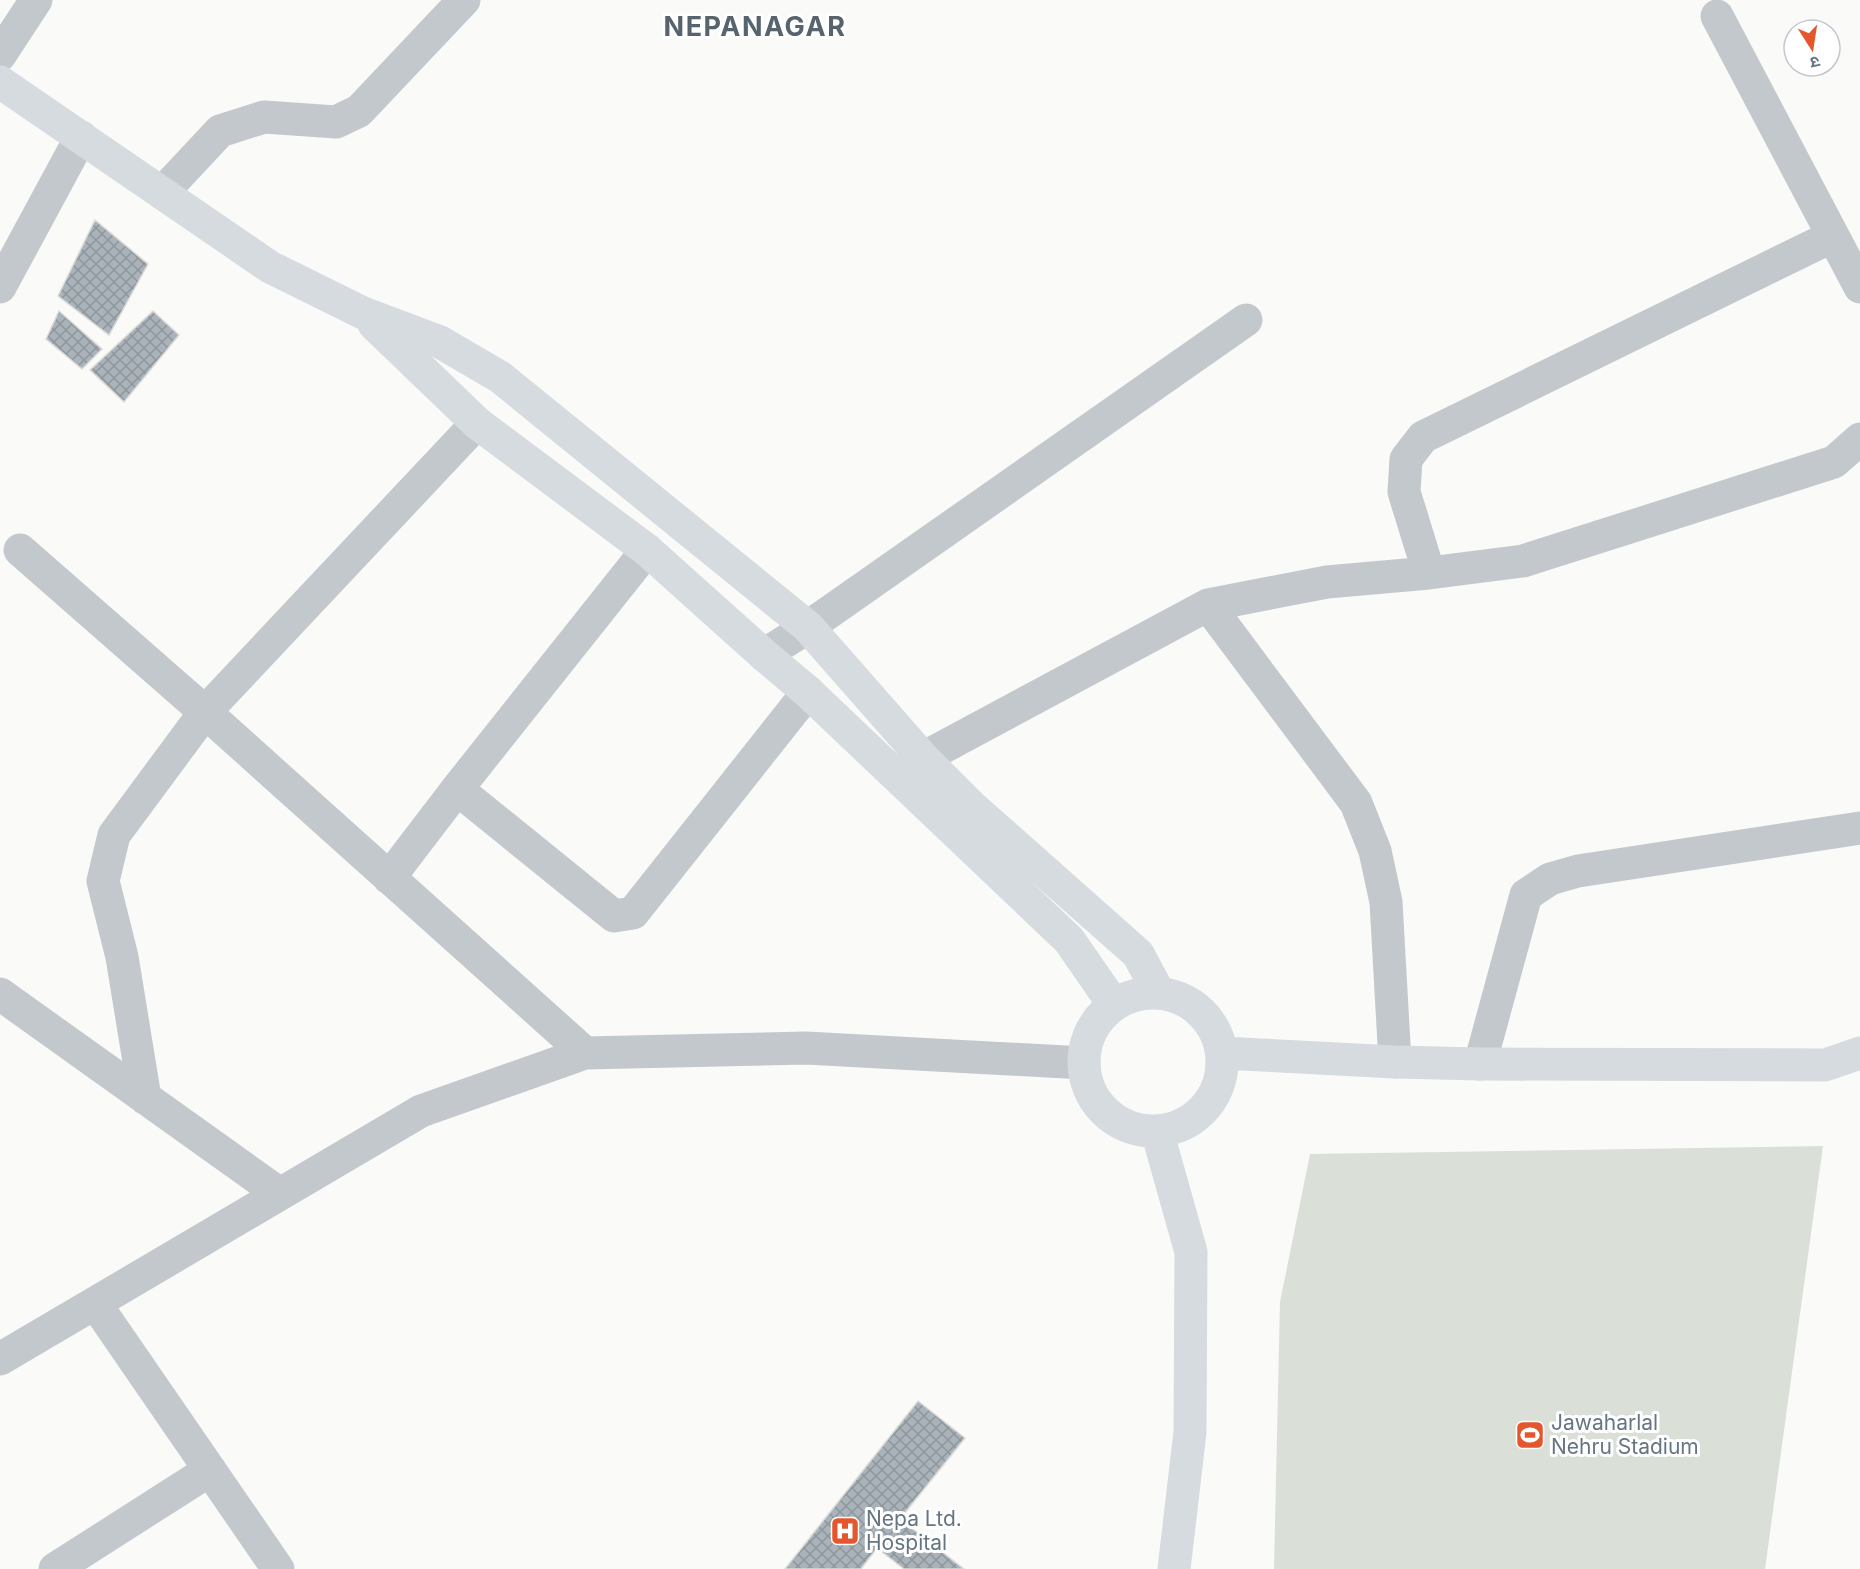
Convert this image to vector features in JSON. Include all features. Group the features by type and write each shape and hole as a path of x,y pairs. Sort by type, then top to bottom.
{"main road":[{"path":"0,82 270,267 363,313 440,342 500,377 808,627 922,758 971,806 1137,954 1159,993"},
{"path":"363,313 477,423 647,550 808,692 1069,940 1114,1005"},
{"path":"1159,993 1182,999 1202,1012 1216,1031 1222,1053 1221,1077 1212,1098 1198,1115 1179,1126 1157,1131 1135,1128 1115,1119 1098,1104 1088,1085 1084,1063 1087,1041 1097,1021 1114,1005 1136,995 1159,993"},
{"path":"1222,1053 1480,1064 1825,1065 1860,1053"},
{"path":"1157,1131 1191,1252 1190,1432 1174,1569"}],"street":[{"path":"0,55 36,0"},
{"path":"162,193 220,131 264,117 336,122 359,111 462,1"},
{"path":"1717,16 1860,287"},
{"path":"0,287 81,137"},
{"path":"1429,573 1404,492 1406,459 1423,437 1833,236"},
{"path":"764,655 808,627 1246,320"},
{"path":"145,1098 122,957 103,881 114,835 205,712 477,423"},
{"path":"922,758 1208,605 1327,582 1429,573 1523,561 1834,462 1860,439"},
{"path":"20,550 205,712 585,1053"},
{"path":"389,878 647,550"},
{"path":"1208,605 1356,803 1375,851 1386,902 1395,1062"},
{"path":"457,789 614,916 633,913 808,692"},
{"path":"1480,1064 1526,895 1550,879 1578,871 1860,828"},
{"path":"0,994 280,1194"},
{"path":"0,1359 421,1111 585,1053 806,1048 1084,1063"},
{"path":"95,1303 278,1569"},
{"path":"55,1569 210,1470"}],"shaded area":[{"name":"Jawaharlal Nehru Stadium","path":"1823,1146 1765,1569 1274,1569 1280,1302 1310,1154"}],"building":[{"path":"95,220 148,264 109,335 58,296"},
{"path":"59,311 102,349 82,369 46,339"},
{"path":"153,311 179,335 124,402 90,370"},
{"path":"918,1401 965,1438 900,1519 964,1569 904,1569 877,1548 861,1569 785,1569"}],"place":[{"name":"Jawaharlal Nehru Stadium","path":"1530,1435"},
{"name":"Nepa Ltd. Hospital","path":"845,1531"}],"district":[{"name":"NEPANAGAR","path":"755,27"}]}
